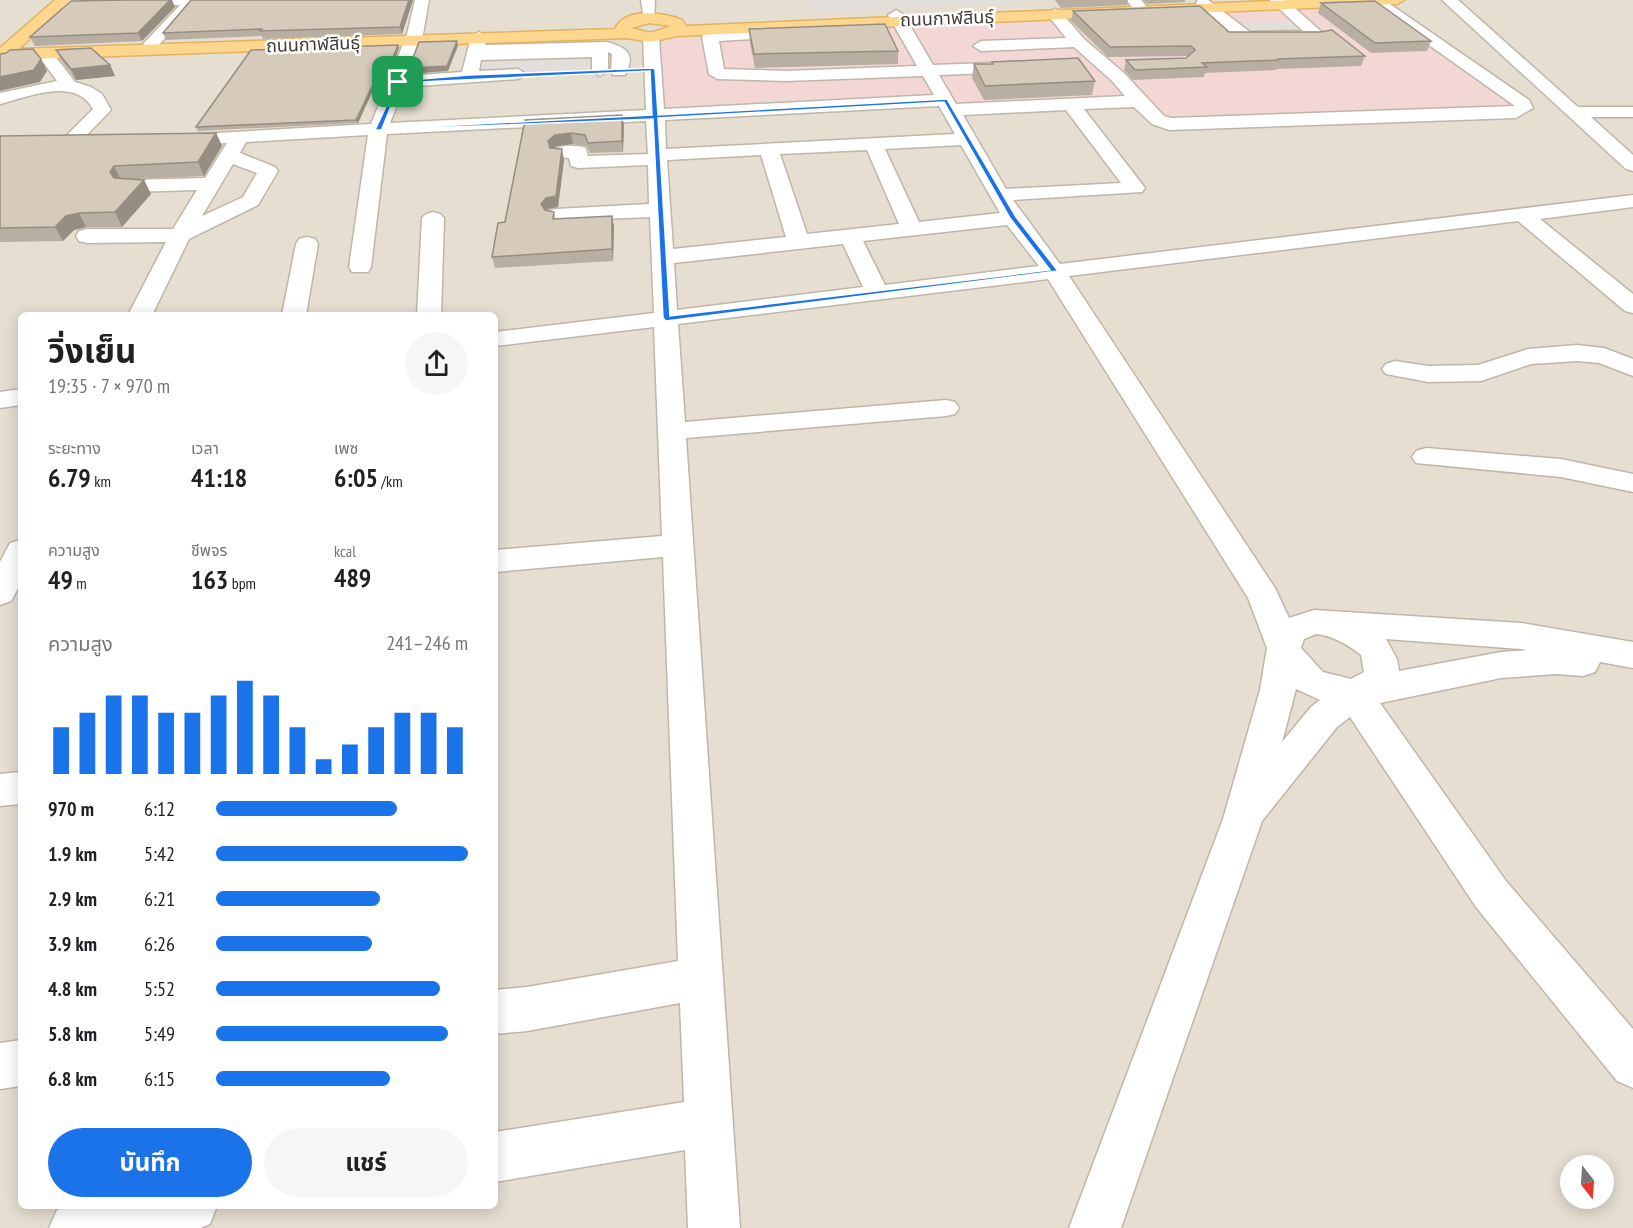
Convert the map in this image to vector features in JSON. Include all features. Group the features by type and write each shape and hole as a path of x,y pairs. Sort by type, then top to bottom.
{"main road":[{"name":"ถนนกาฬสินธุ์","path":"4,51 46,55 651,27 910,32 1054,14 1206,5 1397,0"},
{"path":"4,51 60,2"},
{"name":"ถนนกาฬสินธุ์","path":"910,32 1136,3 1206,5"},
{"name":"ถนนกาฬสินธุ์","path":"4,51 151,44 479,37 651,27 768,30"}],"street":[{"path":"60,2 184,0"},
{"path":"151,44 192,0"},
{"path":"360,267 378,130 414,37 422,0"},
{"path":"648,0 674,431 714,1228"},
{"path":"1449,0 1633,165"},
{"path":"1054,14 1078,42 1104,64 1158,120 1179,125 1516,112 1524,108 1523,104 1508,92 1376,1"},
{"path":"1206,5 1246,38 1317,35 1283,2"},
{"path":"1033,67 927,70 786,76 717,74 710,37 768,30 910,32 927,70 1013,218 1054,271 1264,596 1289,660 1297,672 1326,688 1354,694 1501,665 1556,661 1633,665"},
{"path":"469,76 479,37"},
{"path":"961,47 1078,42"},
{"path":"619,70 620,51 601,45 488,49 486,56 600,52 594,71 652,69"},
{"path":"46,55 68,86"},
{"path":"1080,65 1127,63"},
{"path":"398,82 469,76 540,74"},
{"path":"0,99 27,91 68,86 88,93 99,102 102,110 69,142"},
{"path":"160,140 234,147 378,130 810,108 1071,105 1138,101"},
{"path":"1000,195 1135,188 1071,105"},
{"path":"810,108 822,146"},
{"path":"1575,112 1633,112"},
{"path":"561,153 579,152 578,162 968,139"},
{"path":"46,142 92,141"},
{"path":"873,143 912,229"},
{"path":"142,312 180,235 234,147"},
{"path":"87,236 180,235 251,201 268,171 234,147"},
{"path":"768,149 789,207 798,242"},
{"path":"129,186 211,184"},
{"path":"498,339 1633,201"},
{"path":"556,215 661,210"},
{"path":"1522,214 1633,306"},
{"path":"429,312 433,218"},
{"path":"664,257 1013,218"},
{"path":"850,236 877,293"},
{"path":"295,312 307,244"},
{"path":"1395,369 1428,374 1481,373 1528,357 1577,353 1604,356 1633,368"},
{"path":"0,400 18,397"},
{"path":"674,431 946,408"},
{"path":"1426,457 1561,468 1633,483"},
{"path":"498,561 678,545"},
{"path":"0,593 18,557"},
{"path":"1243,819 1324,717 1354,694 1378,681 1382,671 1380,658 1372,646 1360,636 1321,623 1264,596"},
{"path":"1095,1228 1243,819 1278,690 1286,638 1292,630 1321,623 1521,636 1633,655"},
{"path":"1354,694 1491,894 1633,1065"},
{"path":"0,790 18,788"},
{"path":"498,1012 527,1009 701,978"},
{"path":"0,1066 18,1063"},
{"path":"498,1157 709,1122"},
{"path":"75,1228 176,1209"}],"shaded area":[{"path":"0,0 1633,0 1633,1228 0,1228"},
{"path":"808,0 1016,0 1020,4 812,12"},
{"path":"1375,5 1515,109 1171,122 1146,97 957,106 950,95 666,110 660,44 678,34"},
{"path":"1297,21 1311,33 1246,35 1233,24"},
{"path":"605,39 633,48 632,67 478,73 483,43"}],"building":[{"path":"170,0 138,33 30,37 71,1"},
{"path":"191,0 409,0 400,27 163,33"},
{"path":"1375,1 1431,41 1375,43 1321,3"},
{"path":"1200,6 1229,32 1332,30 1365,56 1202,63 1207,67 1135,70 1126,60 1186,58 1195,50 1191,46 1110,47 1073,11"},
{"path":"885,24 898,51 754,54 749,29"},
{"path":"457,41 447,66 409,68 419,42"},
{"path":"398,45 387,73 378,74 356,120 196,127 251,50"},
{"path":"91,48 110,65 71,69 56,50"},
{"path":"33,49 41,59 34,70 0,77 0,54 10,50"},
{"path":"1078,58 1095,81 985,86 974,64 993,64 992,62"},
{"path":"622,115 622,141 588,143 585,135 571,133 555,135 548,141 550,148 562,149 556,196 546,198 541,204 545,210 554,212 553,219 612,216 612,249 492,257 498,223 505,222 525,120"},
{"path":"216,133 198,162 114,166 110,172 114,178 144,180 115,212 79,213 66,216 55,227 0,228 0,136"}],"route":[{"path":"398,82 378,130 655,117 945,100 1013,218 1054,271 666,318 664,257 658,155 655,117 652,69 469,76 455,79 398,82"}]}
